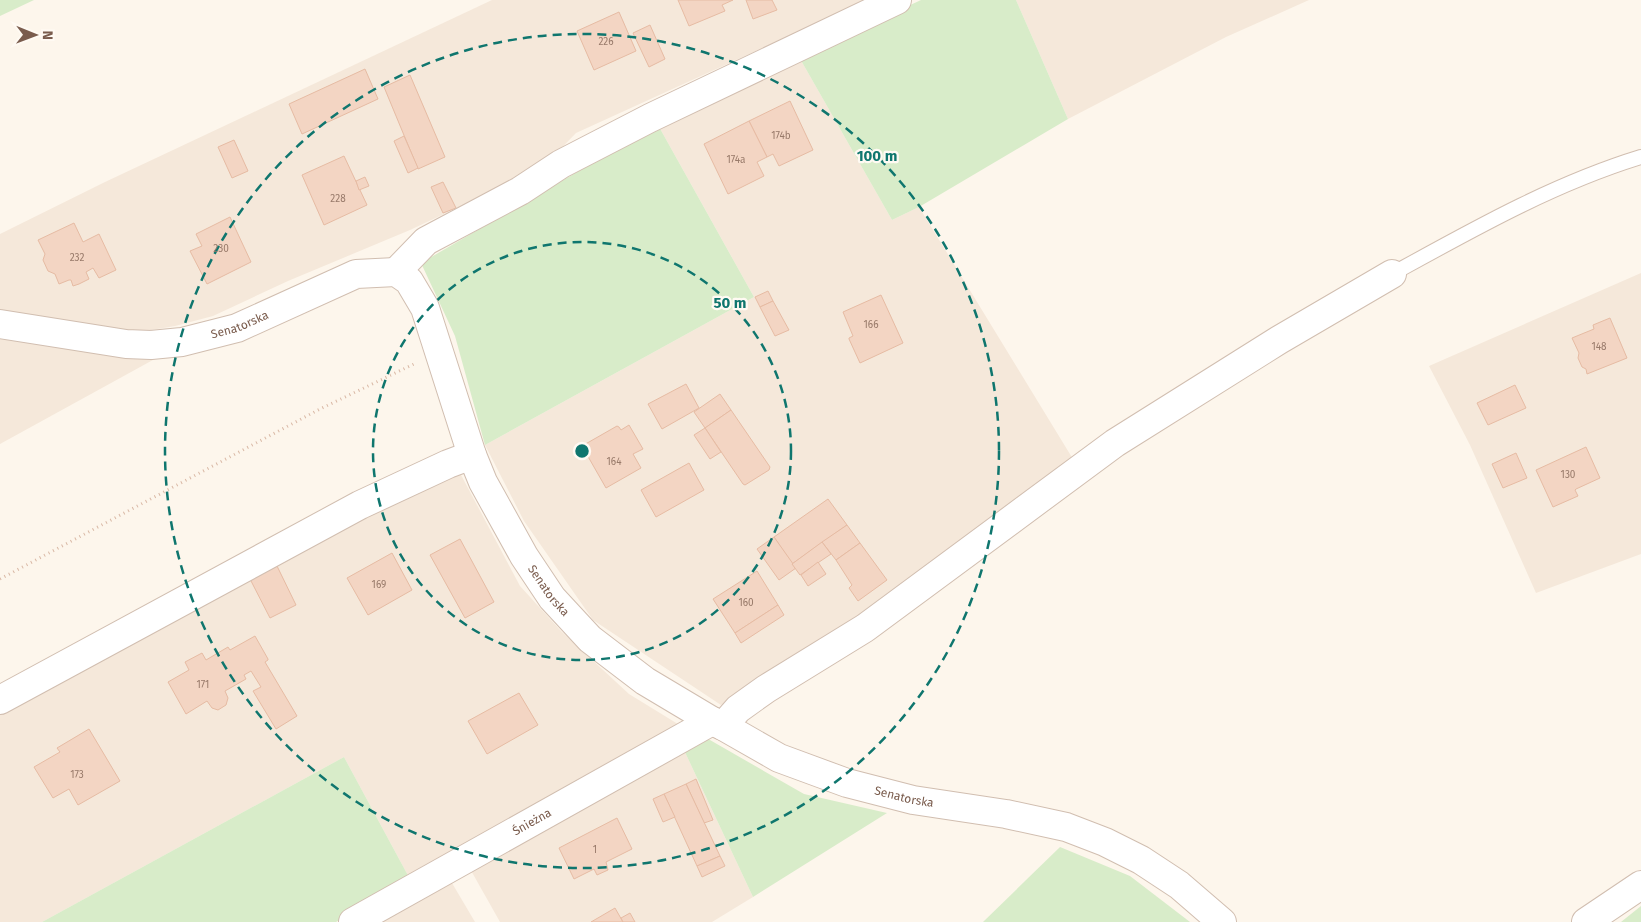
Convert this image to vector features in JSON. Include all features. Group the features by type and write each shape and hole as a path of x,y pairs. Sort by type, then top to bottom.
{"street":[{"path":"396,272 426,241 520,191 561,164 650,118 897,0"},
{"name":"Senatorska","path":"0,324 126,344 151,345 182,342 237,328 356,274 396,272 409,281 425,308 472,455 483,482 524,556 552,598 590,639 645,681 779,758 847,783 913,800 1006,814 1066,827 1106,842 1141,860 1180,885 1222,922"},
{"name":"Śnieżna","path":"353,922 717,724 766,689 865,628 1115,444 1278,340 1392,274"},
{"path":"0,700 360,505 448,464 472,455"},
{"path":"1586,922 1641,885"}],"lane":[{"path":"1392,274 1556,188 1614,165 1641,157"}],"path":[{"path":"0,579 320,409 440,352"}],"shaded area":[{"path":"492,0 868,0 576,133 542,168 410,230 288,281 213,316 175,326 133,333 0,311 0,234 105,182"},
{"path":"1016,0 1309,0 1226,37 1068,119"},
{"path":"799,57 892,220 919,207 1076,464 895,593 721,705 593,620 524,521 485,445 754,297 658,125"},
{"path":"1641,273 1641,554 1536,593 1470,445 1429,366"},
{"path":"0,339 86,350 162,355 0,444"},
{"path":"450,471 460,473 520,586 561,631 629,694 686,729 411,881 344,757 42,922 0,922 0,709"},
{"path":"683,748 753,897 712,922 500,922 469,867"},
{"path":"449,878 475,922 371,922"}],"green space":[{"path":"0,0 34,0 0,16"},
{"path":"921,0 1016,0 1068,119 919,207 892,220 799,57"},
{"path":"658,125 754,297 485,445 455,336 421,263"},
{"path":"703,736 804,794 887,813 753,897 683,748"},
{"path":"344,757 411,881 336,922 42,922"},
{"path":"1060,847 1130,876 1190,922 983,922"},
{"path":"1641,906 1641,922 1621,922"}],"building":[{"path":"678,0 733,0 722,5 725,11 689,26"},
{"path":"746,0 772,0 777,10 753,19"},
{"path":"619,12 636,51 594,70 577,31"},
{"path":"650,25 665,59 649,67 633,33"},
{"path":"365,69 378,99 302,134 289,104"},
{"path":"410,75 445,157 418,169 384,87"},
{"path":"790,101 813,150 779,166 773,154 767,157 749,121"},
{"path":"749,121 767,157 757,162 764,176 728,194 704,144"},
{"path":"404,136 418,168 408,173 394,141"},
{"path":"234,140 248,171 232,178 218,147"},
{"path":"344,156 367,205 324,225 302,175"},
{"path":"365,177 369,186 359,190 356,181"},
{"path":"443,182 456,208 443,213 431,187"},
{"path":"230,217 251,262 207,284 190,251 202,246 196,234"},
{"path":"74,223 83,242 99,234 116,270 99,278 93,268 86,272 89,279 79,284 73,286 71,280 69,280 59,284 55,274 48,271 43,260 45,254 38,240"},
{"path":"768,291 773,301 760,307 755,297"},
{"path":"881,295 903,343 860,363 849,339 853,336 843,312"},
{"path":"773,301 789,330 775,336 760,307"},
{"path":"1610,318 1627,358 1587,374 1586,369 1582,367 1578,358 1579,353 1572,338 1594,329 1593,325"},
{"path":"686,384 699,408 662,429 648,404"},
{"path":"1515,385 1526,408 1488,425 1477,403"},
{"path":"720,394 731,410 705,428 694,412"},
{"path":"731,410 770,467 769,470 745,485 705,428"},
{"path":"629,425 643,449 633,454 641,468 606,488 582,446 617,426 621,430"},
{"path":"705,428 721,452 710,459 694,435"},
{"path":"1586,447 1600,478 1576,489 1578,496 1553,507 1536,470"},
{"path":"1516,453 1527,478 1503,488 1492,464"},
{"path":"689,463 704,490 656,517 641,490"},
{"path":"828,499 847,525 792,564 774,537"},
{"path":"847,525 860,543 836,560 822,542"},
{"path":"774,537 796,568 779,580 757,549"},
{"path":"460,539 494,602 465,618 430,555"},
{"path":"822,542 831,554 800,575 792,564"},
{"path":"860,543 887,580 858,601 849,588 852,585 836,560"},
{"path":"392,553 412,590 368,615 347,578"},
{"path":"818,562 826,574 808,586 801,575"},
{"path":"277,566 296,605 270,618 250,579"},
{"path":"757,571 778,605 735,633 713,599"},
{"path":"778,605 784,615 741,643 735,633"},
{"path":"255,636 268,659 265,662 297,716 276,729 253,691 261,687 251,671 244,675 246,679 225,691 228,698 226,705 218,710 212,708 207,701 186,714 168,682 189,670 185,662 202,653 206,660 228,647 230,650"},
{"path":"519,693 538,725 487,754 468,721"},
{"path":"89,729 120,781 78,805 69,789 53,798 34,767 60,752 57,748"},
{"path":"696,779 713,820 704,823 686,784"},
{"path":"686,784 720,856 697,866 664,794"},
{"path":"664,794 675,817 663,822 653,799"},
{"path":"617,818 632,849 606,862 608,870 597,875 594,869 574,879 559,848"},
{"path":"720,856 725,866 702,877 697,866"},
{"path":"615,908 623,922 591,922"},
{"path":"630,913 635,922 623,922 621,918"}]}
